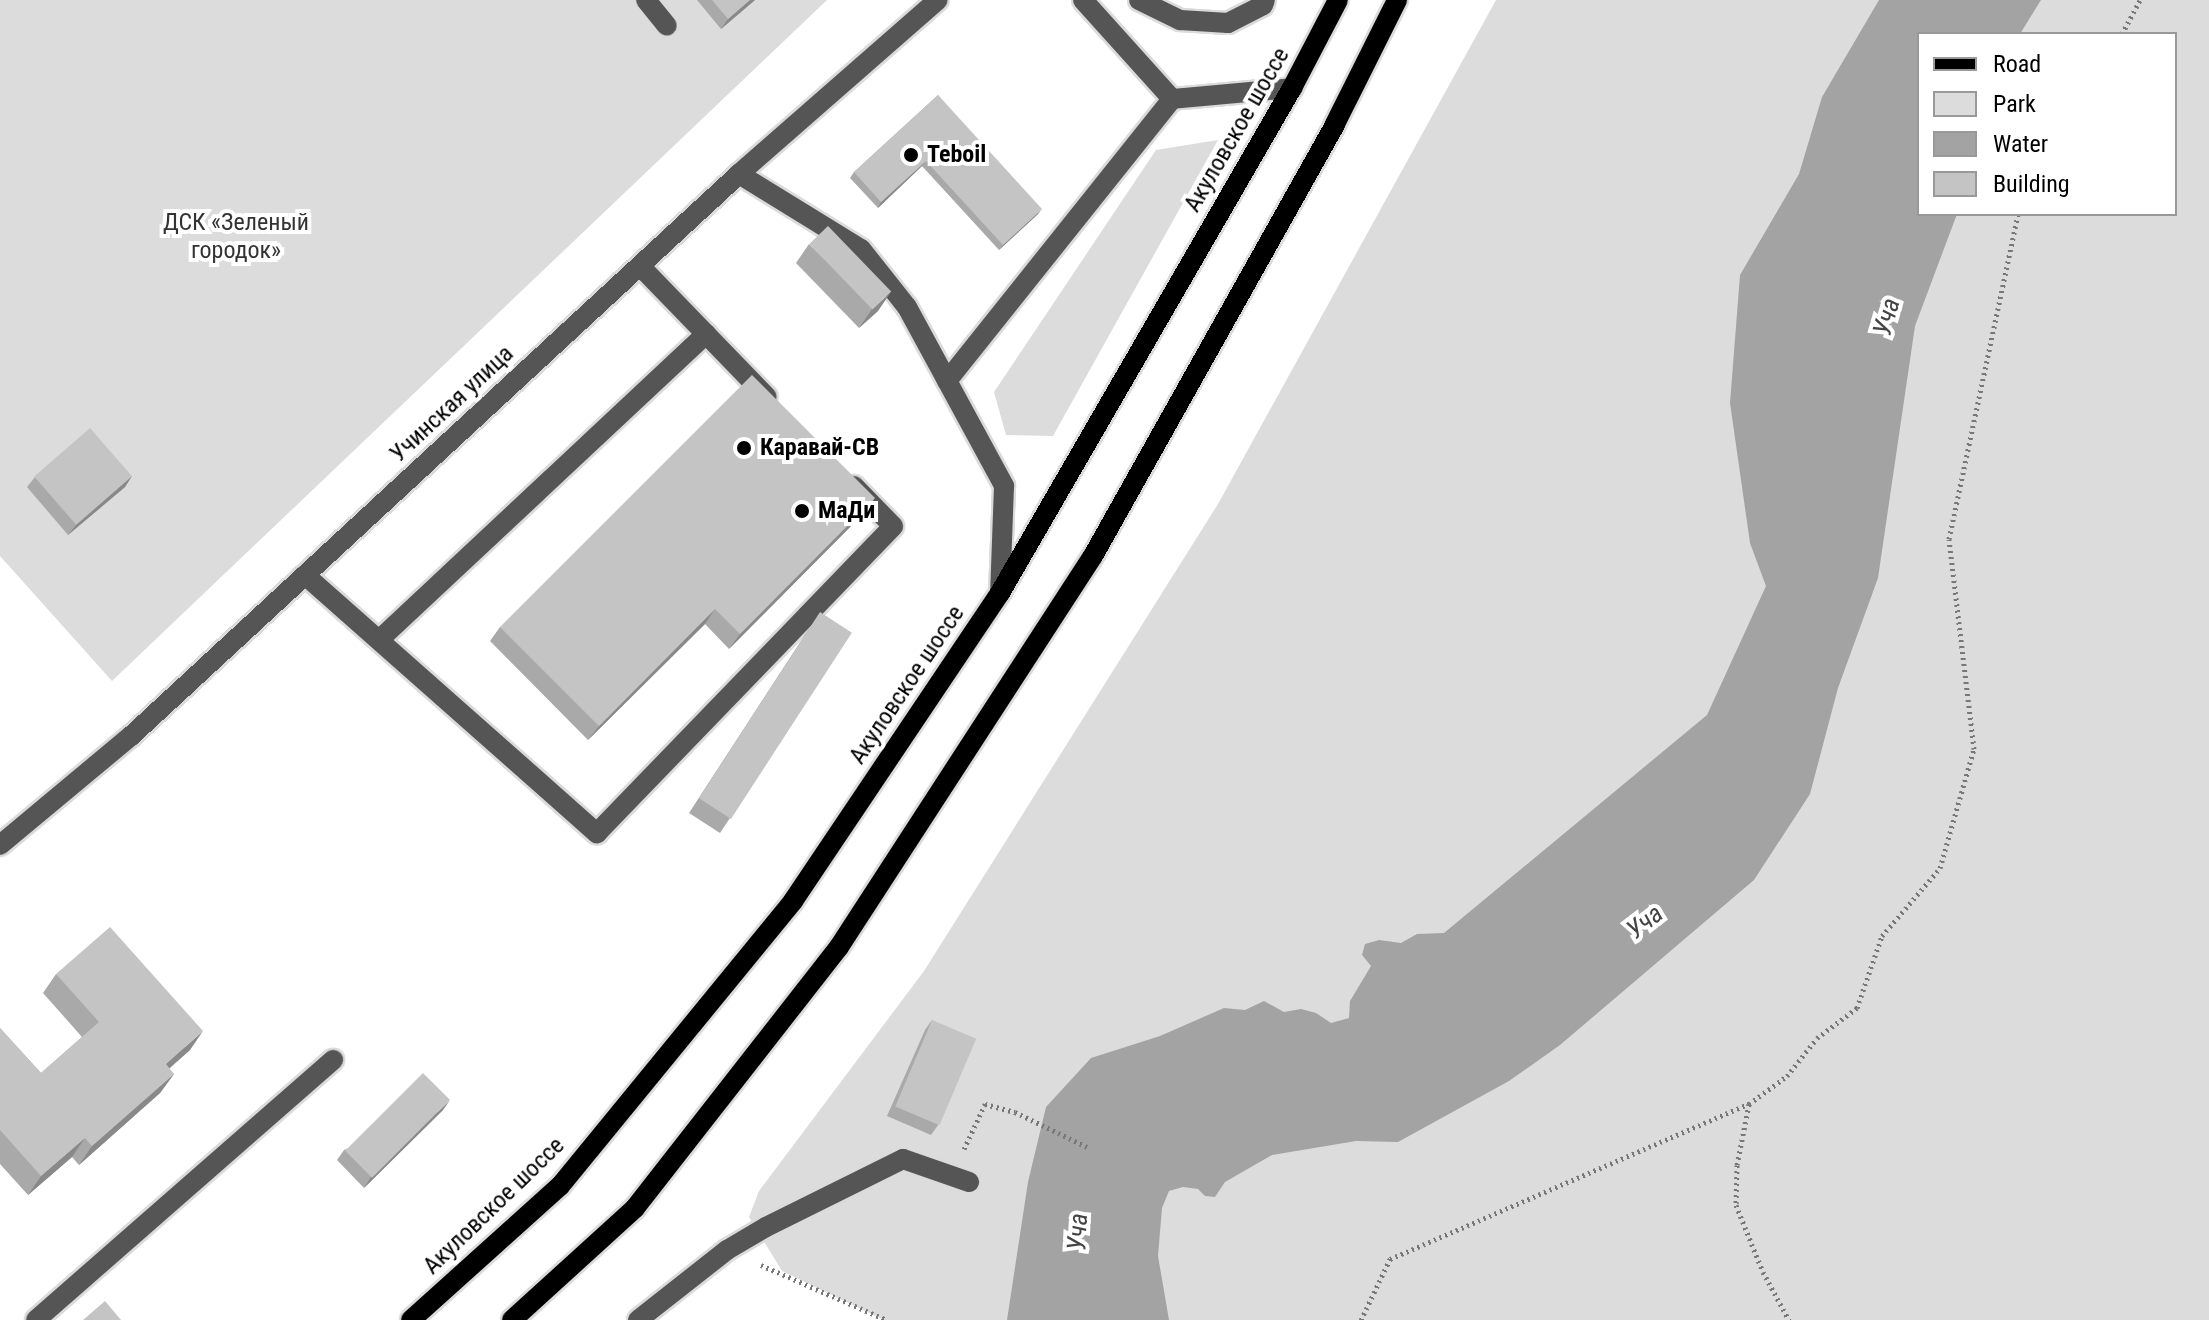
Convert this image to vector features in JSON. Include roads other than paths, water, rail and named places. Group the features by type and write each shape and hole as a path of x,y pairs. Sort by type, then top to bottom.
{"main road":[{"name":"Акуловское шоссе","path":"411,1320 560,1186 793,901 1000,593 1292,88 1338,0"},
{"path":"512,1320 635,1208 839,947 1093,556 1335,124 1397,0"}],"street":[{"path":"646,0 667,26"},
{"name":"Учинская улица","path":"0,845 131,736 739,174 938,0"},
{"path":"1083,0 1172,99"},
{"path":"1139,0 1180,20 1228,23 1263,5 1265,0"},
{"path":"947,381 1172,99 1292,88"},
{"path":"739,174 861,249 907,307 1004,486 1000,593"},
{"path":"640,266 783,413"},
{"path":"379,640 706,334"},
{"path":"305,575 597,833 893,526 838,469"},
{"path":"36,1320 333,1060"},
{"path":"638,1320 727,1250 903,1159 969,1182"}],"water":[{"name":"Уча","path":"1879,0 2041,0 2021,32 1917,32 1917,216 1956,216 1915,326 1878,578 1838,688 1810,794 1754,880 1560,1045 1509,1081 1398,1142 1356,1141 1272,1155 1225,1182 1215,1197 1205,1196 1198,1189 1183,1187 1169,1191 1162,1208 1158,1256 1169,1320 1007,1320 1028,1182 1046,1107 1091,1058 1160,1036 1224,1008 1245,1010 1264,1001 1284,1012 1301,1009 1316,1013 1331,1023 1349,1018 1350,1001 1371,966 1362,955 1365,944 1379,940 1401,943 1417,934 1444,933 1707,715 1766,586 1750,543 1730,403 1740,275 1799,174 1822,97"}],"place":[{"name":"Teboil","path":"911,155"},
{"name":"Каравай-СВ","path":"744,448"},
{"name":"МаДи","path":"802,511"}],"park label":[{"name":"ДСК «Зеленый городок»","path":"236,237"}]}
